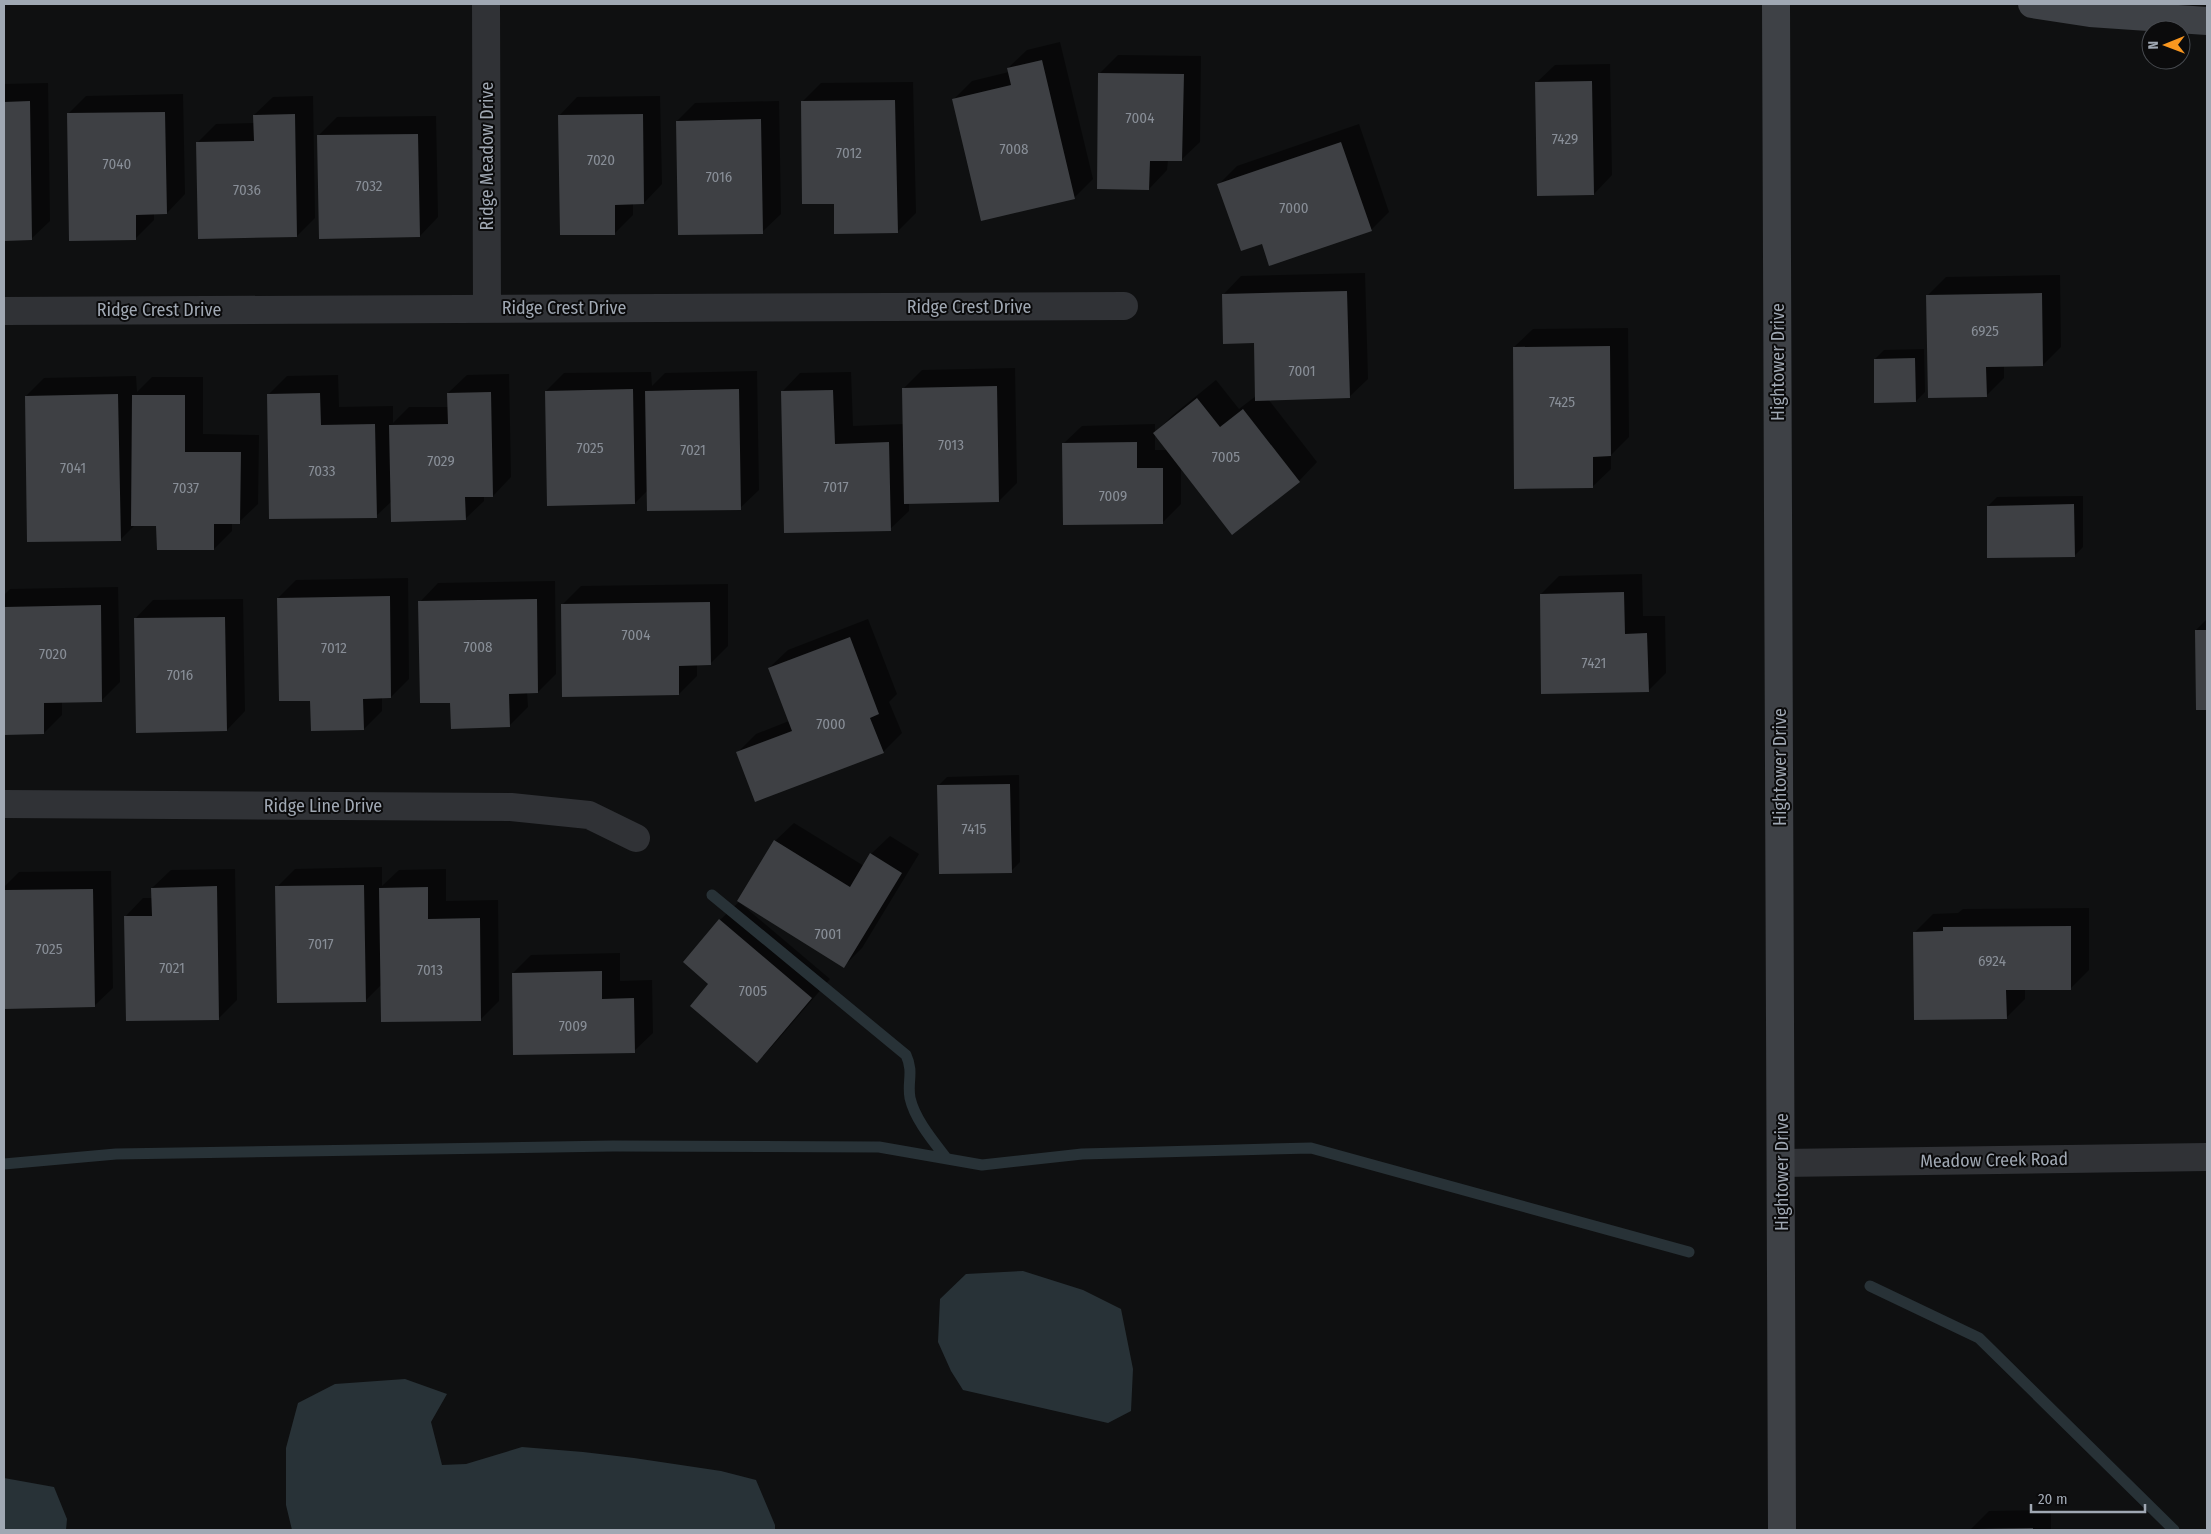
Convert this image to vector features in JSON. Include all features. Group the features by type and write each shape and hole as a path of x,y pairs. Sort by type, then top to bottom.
{"street":[{"name":"Ridge Meadow Drive","path":"486,4 487,308"},
{"name":"Hightower Drive","path":"1776,4 1782,1530"},
{"path":"2032,4 2090,13 2207,21"},
{"name":"Ridge Crest Drive","path":"4,311 1124,306"},
{"name":"Ridge Line Drive","path":"4,804 511,808 589,815 636,838"},
{"name":"Meadow Creek Road","path":"1782,1163 2207,1157"}],"shaded area":[{"path":"1023,1271 1083,1290 1121,1309 1133,1369 1131,1411 1108,1423 963,1390 951,1371 938,1342 940,1299 966,1274"},
{"path":"405,1379 447,1394 431,1422 442,1465 466,1464 522,1447 634,1458 721,1471 756,1480 775,1525 775,1530 292,1530 286,1505 286,1448 298,1403 335,1384"},
{"path":"4,1478 54,1487 67,1519 66,1530 4,1530"}],"building":[{"path":"1042,60 1075,199 981,221 952,99 1011,85 1007,68"},
{"path":"1098,73 1184,74 1182,161 1150,161 1149,190 1097,189"},
{"path":"1592,81 1594,195 1537,196 1535,82"},
{"path":"895,100 898,233 834,234 834,204 802,204 801,101"},
{"path":"30,101 32,240 4,241 4,102"},
{"path":"165,112 167,214 136,215 136,240 69,241 67,113"},
{"path":"295,114 297,237 198,239 196,142 254,141 253,115"},
{"path":"643,114 644,204 615,205 615,235 560,235 558,115"},
{"path":"761,119 763,234 678,235 676,121"},
{"path":"418,134 420,237 319,239 317,135"},
{"path":"1341,142 1372,231 1269,266 1262,244 1241,251 1217,184"},
{"path":"1347,291 1350,398 1255,401 1254,343 1223,344 1222,294"},
{"path":"2042,293 2043,366 1986,367 1987,397 1928,398 1926,295"},
{"path":"1610,346 1611,456 1593,457 1593,488 1514,489 1513,347"},
{"path":"1915,358 1916,402 1874,403 1874,359"},
{"path":"997,386 999,502 904,504 902,388"},
{"path":"633,389 635,504 547,506 545,391"},
{"path":"739,389 741,510 647,511 645,391"},
{"path":"833,390 835,444 889,442 891,531 784,533 781,391"},
{"path":"491,392 493,497 465,497 466,520 391,522 389,425 448,424 447,393"},
{"path":"320,393 321,425 375,424 377,518 269,519 267,394"},
{"path":"118,394 121,541 27,542 25,396"},
{"path":"132,395 185,395 185,452 241,452 240,524 214,524 214,550 157,550 156,526 131,526"},
{"path":"1197,398 1220,427 1243,409 1300,482 1232,535 1153,433"},
{"path":"1137,442 1137,468 1163,468 1163,524 1063,525 1062,443"},
{"path":"2074,504 2075,557 1987,558 1987,506"},
{"path":"1624,592 1625,634 1647,633 1649,692 1541,694 1540,594"},
{"path":"390,596 391,698 363,699 364,730 311,731 310,701 279,701 277,598"},
{"path":"537,599 538,693 509,694 510,727 451,729 450,703 420,703 418,601"},
{"path":"710,602 711,665 679,666 679,695 562,697 561,604"},
{"path":"101,605 102,702 44,703 44,734 4,735 4,607"},
{"path":"225,617 227,731 136,733 134,618"},
{"path":"2195,630 2207,630 2207,710 2196,710"},
{"path":"850,637 879,714 870,718 884,753 755,802 736,752 792,731 768,668"},
{"path":"1010,784 1012,873 939,874 937,785"},
{"path":"774,840 850,887 870,853 902,873 844,968 737,901"},
{"path":"364,885 366,1002 277,1003 275,886"},
{"path":"217,886 219,1020 126,1021 124,916 152,916 151,888"},
{"path":"428,887 428,919 480,918 481,1021 381,1022 379,888"},
{"path":"93,889 95,1007 4,1009 4,890"},
{"path":"719,919 812,998 757,1063 690,1006 708,984 683,962"},
{"path":"2071,926 2071,990 2006,990 2007,1019 1914,1020 1913,932 1943,931 1943,927"},
{"path":"602,971 602,999 634,998 635,1053 513,1055 512,973"},
{"path":"2033,1528 2033,1530 1976,1530 1976,1529"}],"waterway":[{"path":"712,895 906,1055 910,1067 909,1092 912,1106 926,1130 947,1159"},
{"path":"4,1164 116,1154 613,1146 879,1147 982,1165 1082,1154 1311,1148 1689,1252"},
{"path":"1870,1286 1979,1338 2174,1530"}]}
